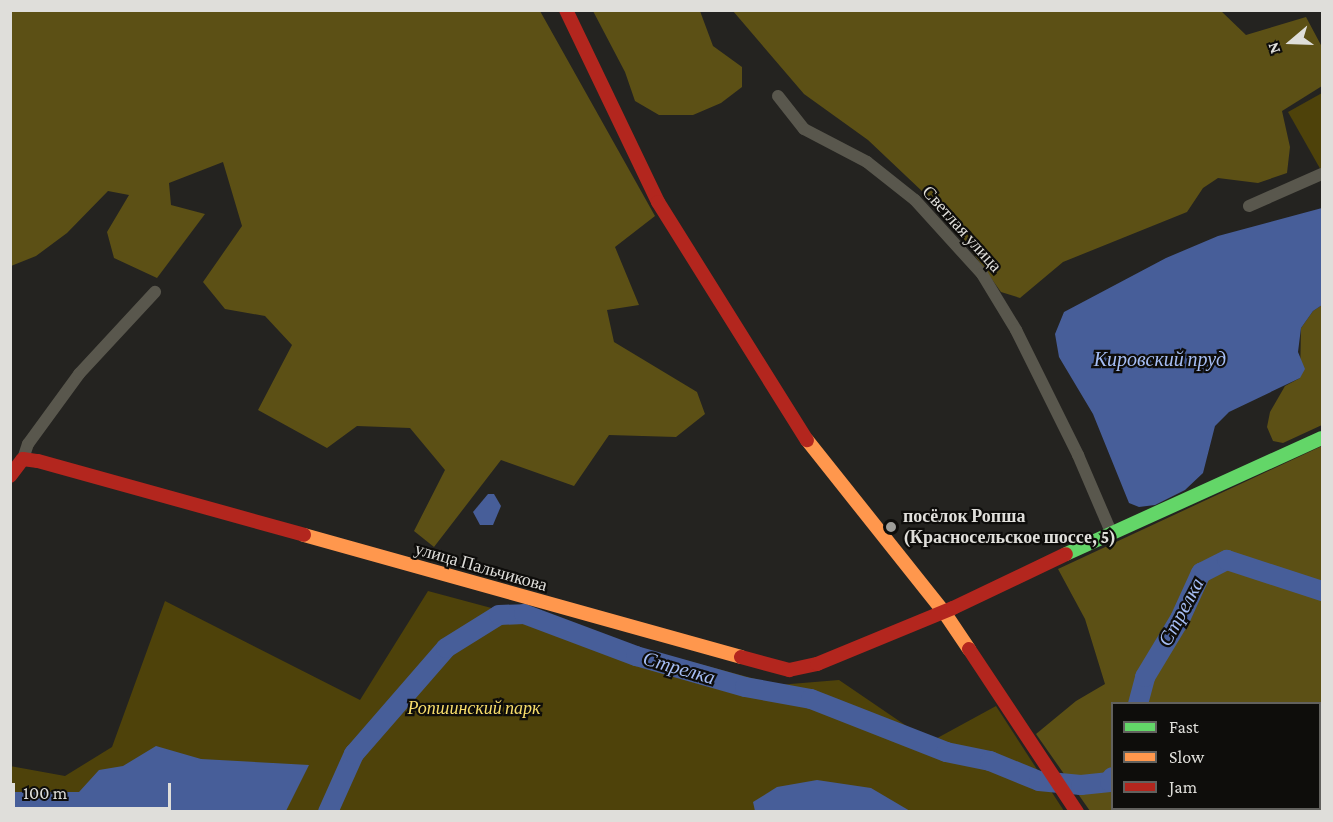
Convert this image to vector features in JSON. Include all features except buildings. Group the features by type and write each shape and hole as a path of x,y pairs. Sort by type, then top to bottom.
{"street":[{"path":"566,10 658,202 778,399 827,468 944,612 1077,812"},
{"name":"Светлая улица","path":"778,96 804,129 867,162 915,200 982,274 1016,330 1073,445 1111,532"},
{"path":"1249,206 1323,174"},
{"path":"10,476 23,459 28,444 79,374 155,292"},
{"name":"улица Пальчикова","path":"23,459 789,670 802,669 944,612 1111,532 1323,438"}],"green space":[{"path":"1322,93 1322,172 1288,112"},
{"name":"Ропшинский парк","path":"428,591 778,685 839,680 930,742 996,706 1064,811 11,812 10,766 65,776 112,747 165,601 360,700"}],"shaded area":[{"path":"11,10 540,11 655,216 615,247 639,305 607,310 614,342 697,392 705,414 676,437 609,435 574,486 501,460 434,547 414,531 445,470 410,428 357,426 327,448 258,410 292,345 265,316 225,309 203,282 242,226 223,162 169,183 171,205 205,214 157,278 114,258 107,232 129,195 108,191 67,233 36,256 11,266"},
{"path":"1220,10 1246,35 1306,17 1322,47 1322,86 1282,111 1290,147 1287,173 1258,183 1218,178 1203,188 1187,212 1063,262 1020,298 1001,292 943,211 868,140 804,94 733,11"},
{"path":"593,11 700,11 713,46 742,67 742,87 721,103 693,115 659,115 635,101 625,72"},
{"path":"1322,305 1322,425 1283,443 1273,441 1267,427 1270,412 1285,386 1300,378 1301,328 1313,311"},
{"path":"1322,446 1322,811 1090,811 1036,734 1076,701 1105,684 1085,619 1058,569"}],"water":[{"name":"Кировский пруд","path":"1322,208 1322,305 1313,311 1301,328 1298,352 1305,369 1300,378 1229,412 1215,426 1203,473 1185,490 1155,505 1139,507 1129,503 1093,414 1059,357 1055,334 1064,312 1166,258 1218,236"},
{"path":"488,494 494,494 501,506 493,525 480,525 473,512"},
{"path":"156,746 201,759 309,765 286,811 11,811 11,792 79,792 99,770 123,766"},
{"path":"817,780 871,788 910,811 755,811 753,802 777,787"}],"waterway":[{"name":"Стрелка","path":"1139,702 1145,677 1180,619 1201,573 1227,560 1322,591"},
{"name":"Стрелка","path":"328,812 354,754 446,648 499,615 524,614 636,656 745,687 811,699 946,752 990,761 1039,781 1081,785 1110,782 1111,780"}],"traffic: fast":[{"path":"1066,554 1322,438"}],"traffic: slow":[{"path":"807,440 944,612 969,649"},
{"path":"304,535 741,657"}],"traffic: jam":[{"path":"566,10 658,202 807,440"},
{"path":"10,476 23,459 38,461 304,535"},
{"path":"741,657 789,670 817,664 953,608 1066,554"},
{"path":"969,649 1077,812"}],"place":[{"name":"посёлок Ропша (Красносельское шоссе, 5)","path":"891,527"}]}
